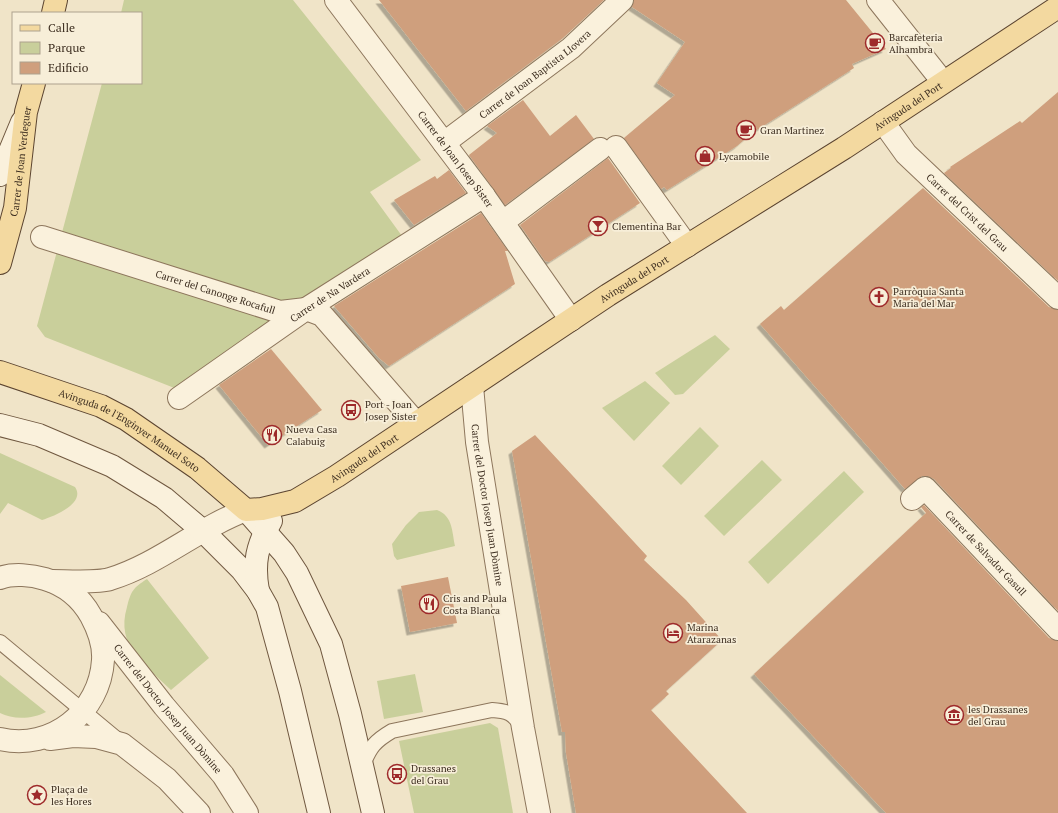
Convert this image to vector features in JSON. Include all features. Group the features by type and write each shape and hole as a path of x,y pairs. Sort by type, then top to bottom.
{"main road":[{"path":"53,12 56,0"},
{"name":"Avinguda del Port","path":"246,510 262,509 295,501 336,476 571,320 883,122 1058,7"},
{"name":"Carrer de Joan Verdeguer","path":"0,263 15,208 26,112 34,84"},
{"name":"Avinguda de l'Enginyer Manuel Soto","path":"0,372 101,406 126,419 197,468 246,510"}],"street":[{"name":"Carrer de Joan Josep Sister","path":"336,0 484,196 571,320"},
{"name":"Carrer de Joan Baptista Llovera","path":"444,143 571,48 622,0"},
{"path":"878,0 943,82"},
{"path":"0,175 26,112"},
{"name":"Carrer del Crist del Grau","path":"883,122 906,154 1058,298"},
{"path":"503,222 608,148 688,246"},
{"name":"Carrer de Na Vardera","path":"179,398 306,309 484,196"},
{"name":"Carrer del Canonge Rocafull","path":"42,237 280,312 306,309"},
{"path":"306,309 322,315 416,423"},
{"name":"Carrer del Doctor Josep Juan Dòmine","path":"472,386 474,427 538,813"},
{"path":"0,425 39,435 112,466 164,498 204,531 242,570 258,591 267,607 290,691 319,813"},
{"name":"Carrer de Salvador Gasull","path":"912,499 925,488 1058,629"},
{"path":"258,591 255,572 258,553 265,531 274,516 295,501"},
{"path":"246,510 284,553 297,573 331,644 363,765 373,813"},
{"name":"Avinguda del Port","path":"204,531 222,519 246,510"},
{"path":"0,578 109,580 153,561 204,531"},
{"path":"0,565 42,578 70,591 86,607 99,631 104,659 98,686 84,711 64,730 37,740"},
{"name":"Carrer del Doctor Josep Juan Dòmine","path":"86,607 164,706 223,776 247,813"},
{"path":"0,739 13,742 73,736 96,737 122,744 166,778 199,813"}],"lane":[{"path":"0,642 122,744"},
{"path":"363,765 368,751 377,740 392,731 492,710 505,711 516,718 523,728"}],"green space":[{"path":"124,0 293,0 421,160 370,192 402,236 280,312 182,391 45,337 37,326 102,84 142,84 142,12 121,12"},
{"path":"715,335 730,349 683,394 675,395 655,373"},
{"path":"645,381 670,403 634,441 602,408"},
{"path":"700,427 719,446 681,485 662,466"},
{"path":"0,453 75,487 77,493 73,503 61,512 42,520 8,503 0,514"},
{"path":"762,460 782,480 724,536 704,516"},
{"path":"844,471 864,492 768,584 748,562"},
{"path":"437,510 449,520 455,546 397,560 394,556 392,544 406,525 419,512"},
{"path":"147,579 209,658 171,690 135,654 125,633 124,621 130,597 133,590"},
{"path":"415,674 423,712 384,719 377,681"},
{"path":"0,675 46,712 23,718 11,717 0,713"},
{"path":"490,723 498,728 513,813 414,813 399,741"}],"building":[{"path":"379,0 604,0 563,38 466,111"},
{"path":"634,0 846,0 886,49 852,64 854,68 752,133 737,146 667,190 664,187 661,189 624,138 675,95 657,83 685,42 632,7"},
{"path":"1058,92 1058,281 944,173 951,168 950,167 1020,121 1022,123"},
{"path":"523,100 550,136 576,115 594,139 505,205 469,155 497,133 487,126"},
{"path":"608,158 640,203 549,262 545,261 520,225"},
{"path":"449,170 466,193 414,225 394,200 435,176 437,179"},
{"path":"923,188 1049,307 1058,310 1058,611 934,479 928,476 922,476 905,489 760,324 781,306 784,310"},
{"path":"481,213 508,251 505,251 515,284 389,366 379,358 334,306"},
{"path":"271,349 322,410 268,445 219,385"},
{"path":"535,435 647,556 644,560 686,600 722,640 666,691 669,694 651,710 747,813 576,813 566,753 565,732 562,732 512,451"},
{"path":"924,505 1049,638 1058,641 1058,813 886,813 754,674 926,513 921,507"},
{"name":"Cris and Paula Costa Blanca","path":"448,577 457,623 410,632 401,586"}],"place":[{"name":"Barcafeteria Alhambra","path":"875,43"},
{"name":"Gran Martinez","path":"746,130"},
{"name":"Lycamobile","path":"705,156"},
{"name":"Clementina Bar","path":"598,226"},
{"name":"Parròquia Santa Maria del Mar","path":"879,297"},
{"name":"Port - Joan Josep Sister","path":"351,410"},
{"name":"Nueva Casa Calabuig","path":"272,435"},
{"name":"Cris and Paula Costa Blanca","path":"429,604"},
{"name":"Marina Atarazanas","path":"673,633"},
{"name":"les Drassanes del Grau","path":"954,715"},
{"name":"Drassanes del Grau","path":"397,774"},
{"name":"Plaça de les Hores","path":"37,795"}]}
